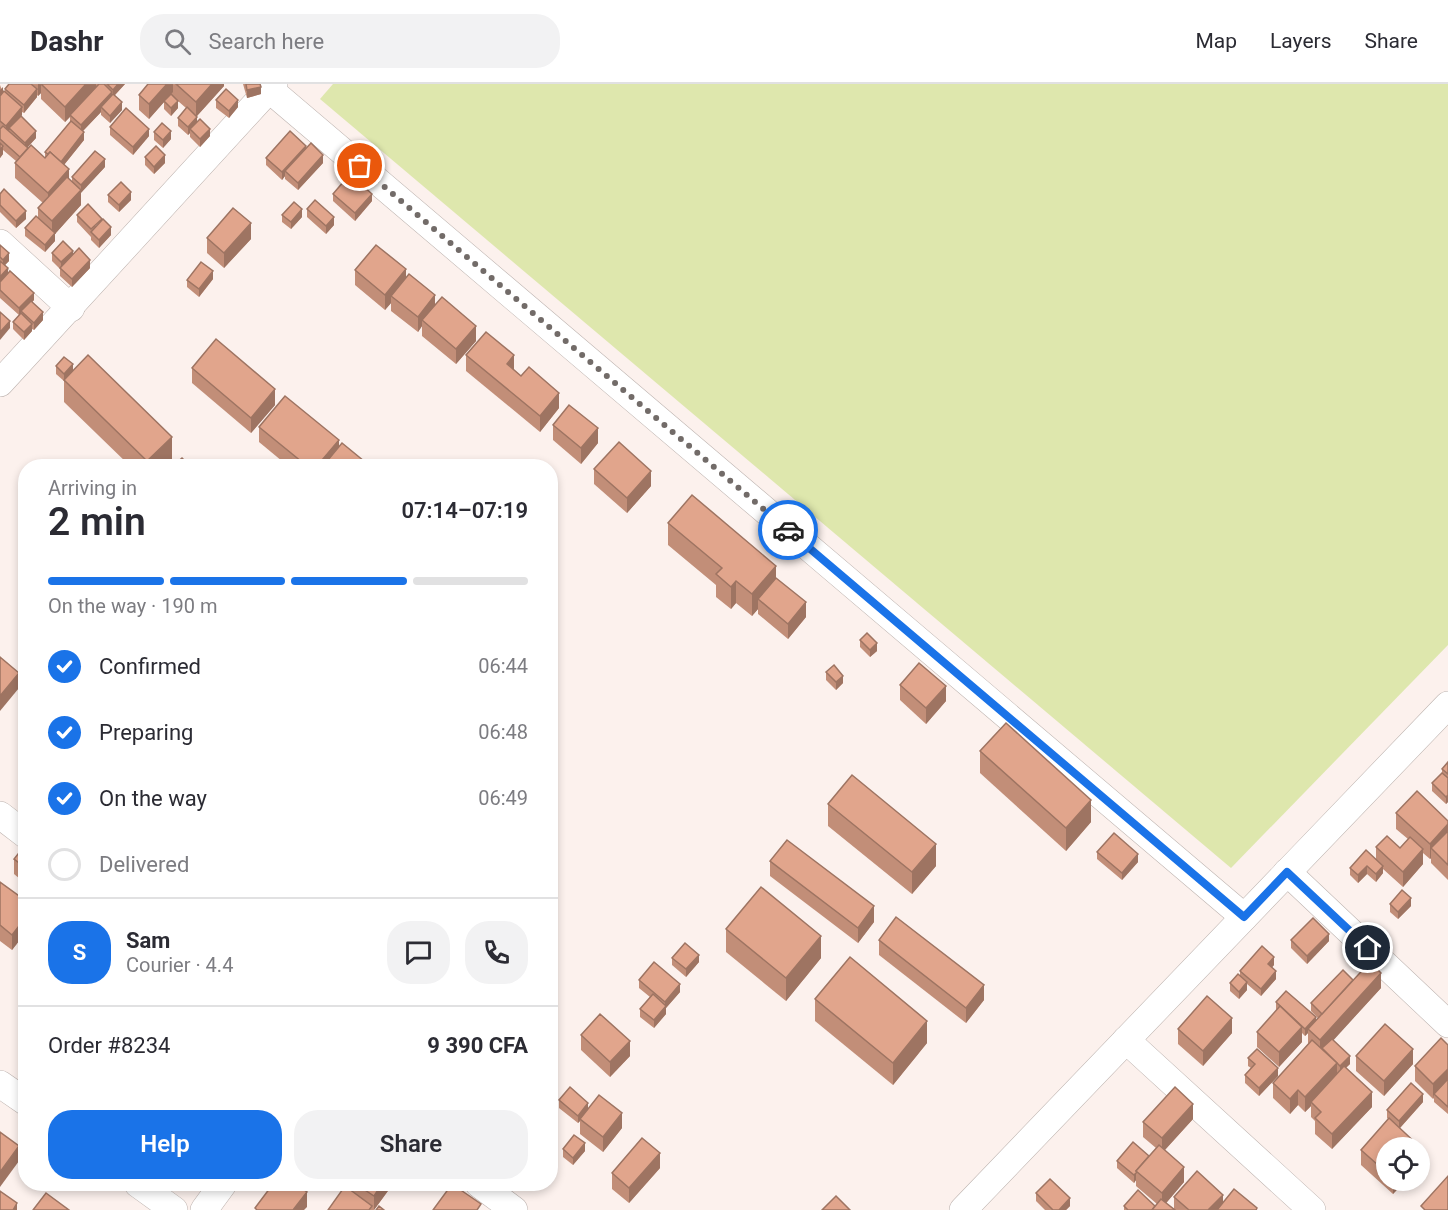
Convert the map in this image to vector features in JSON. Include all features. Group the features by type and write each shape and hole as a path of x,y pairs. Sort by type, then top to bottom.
{"street":[{"path":"0,382 271,86 1244,917"},
{"path":"0,243 70,308"},
{"path":"966,1209 1448,705"},
{"path":"0,815 18,829"},
{"path":"1287,872 1448,1024"},
{"path":"1126,1040 1312,1210"},
{"path":"0,1084 18,1096"},
{"path":"148,1191 174,1210"},
{"path":"204,1210 218,1191"},
{"path":"488,1191 514,1210"}],"green space":[{"path":"333,84 1448,84 1448,645 1231,868 320,99"}],"building":[{"path":"9,84 31,84 37,89 24,105 5,89"},
{"path":"41,84 86,84 65,107"},
{"path":"99,84 104,84 112,92 81,125 70,115"},
{"path":"107,84 118,84 113,90"},
{"path":"148,84 167,84 149,104 139,95"},
{"path":"176,84 212,84 196,102"},
{"path":"246,84 260,84 261,87 247,90"},
{"path":"226,89 238,100 229,111 216,100"},
{"path":"4,91 22,107 6,126 0,121 0,96"},
{"path":"113,94 122,102 110,116 101,107"},
{"path":"171,94 178,101 171,108 164,101"},
{"path":"187,107 197,117 188,127 178,118"},
{"path":"126,108 149,129 133,147 110,127"},
{"path":"21,116 36,131 25,143 9,128"},
{"path":"200,119 210,129 200,139 190,129"},
{"path":"71,121 84,132 61,162 50,152 48,154 45,152"},
{"path":"162,123 171,131 163,140 154,132"},
{"path":"3,126 28,148 20,157 0,139 0,129"},
{"path":"290,131 306,146 282,172 266,158"},
{"path":"311,143 323,155 298,183 285,171"},
{"path":"31,145 45,158 50,152 69,169 48,193 15,163"},
{"path":"156,146 165,155 154,167 145,157"},
{"path":"95,151 105,159 81,185 72,177"},
{"path":"350,174 372,194 355,213 333,194"},
{"path":"67,177 81,190 52,221 38,208"},
{"path":"121,182 131,192 119,205 108,195"},
{"path":"4,189 26,211 16,221 0,205 0,194"},
{"path":"315,200 334,217 326,226 307,209"},
{"path":"294,202 302,209 291,222 282,215"},
{"path":"88,204 102,219 91,229 77,215"},
{"path":"233,208 251,223 224,253 207,238"},
{"path":"36,216 55,233 45,245 25,228"},
{"path":"103,219 111,227 99,240 91,232"},
{"path":"63,241 73,251 61,262 52,253"},
{"path":"0,245 9,253 3,260 0,257"},
{"path":"376,245 406,269 385,295 355,270"},
{"path":"79,248 90,260 72,279 60,268"},
{"path":"0,261 8,268 0,277"},
{"path":"201,262 213,271 199,289 187,280"},
{"path":"10,271 34,293 19,308 0,290 0,282"},
{"path":"409,274 435,295 418,317 391,296"},
{"path":"442,297 476,326 456,349 422,320"},
{"path":"31,301 43,312 34,323 21,311"},
{"path":"0,312 10,321 0,332"},
{"path":"21,313 32,324 24,332 13,322"},
{"path":"486,332 514,355 507,364 521,376 529,367 559,393 540,416 466,355"},
{"path":"216,339 275,389 251,418 192,368"},
{"path":"88,355 172,437 149,459 145,459 64,380"},
{"path":"64,357 73,364 64,374 56,366"},
{"path":"285,396 339,440 323,459 298,459 259,427"},
{"path":"569,405 598,428 581,448 553,425"},
{"path":"619,442 651,471 627,498 594,469"},
{"path":"342,443 361,459 329,459"},
{"path":"692,495 776,566 752,594 736,581 731,587 716,574 722,568 668,523"},
{"path":"776,578 806,602 788,624 758,599"},
{"path":"867,633 877,643 870,650 860,640"},
{"path":"0,657 18,674 0,696"},
{"path":"919,663 946,686 926,708 900,685"},
{"path":"834,665 843,676 836,682 826,672"},
{"path":"1006,723 1091,800 1066,828 980,751"},
{"path":"1448,762 1448,774 1442,769"},
{"path":"1442,773 1448,778 1446,797 1432,783"},
{"path":"852,775 936,844 912,872 828,804"},
{"path":"1417,791 1448,821 1448,824 1430,844 1396,813"},
{"path":"1448,831 1448,865 1431,848"},
{"path":"1114,833 1138,854 1122,873 1097,852"},
{"path":"1387,836 1400,848 1410,837 1423,849 1403,872 1376,847"},
{"path":"787,840 874,906 858,928 770,861"},
{"path":"1366,850 1383,866 1376,874 1367,866 1358,875 1350,868"},
{"path":"0,882 18,895 18,927 12,935 0,925"},
{"path":"761,887 821,936 786,978 726,929"},
{"path":"1402,890 1411,898 1398,912 1390,904"},
{"path":"896,917 984,985 966,1008 879,940"},
{"path":"1313,918 1329,934 1307,956 1291,940"},
{"path":"685,943 699,955 686,969 672,958"},
{"path":"1262,946 1274,957 1268,964 1276,971 1261,989 1240,971"},
{"path":"850,957 927,1021 893,1063 815,999"},
{"path":"654,962 680,984 665,1002 639,980"},
{"path":"1370,962 1381,973 1320,1040 1308,1029"},
{"path":"1343,970 1353,980 1322,1014 1311,1003"},
{"path":"1238,974 1247,982 1239,992 1230,983"},
{"path":"1286,991 1316,1017 1305,1029 1276,1002"},
{"path":"653,994 666,1006 654,1020 640,1009"},
{"path":"1207,996 1232,1018 1203,1051 1178,1029"},
{"path":"1280,1006 1302,1027 1279,1052 1257,1032"},
{"path":"600,1014 630,1041 610,1062 581,1035"},
{"path":"1385,1024 1413,1049 1384,1081 1356,1056"},
{"path":"1441,1038 1448,1045 1448,1069 1433,1084 1415,1066"},
{"path":"1332,1039 1350,1056 1340,1066 1322,1048"},
{"path":"1312,1040 1337,1063 1305,1097 1298,1090 1290,1099 1273,1083"},
{"path":"1257,1049 1278,1068 1259,1088 1245,1075 1255,1064 1248,1058"},
{"path":"1344,1066 1372,1092 1332,1134 1315,1118 1321,1112 1311,1102"},
{"path":"1448,1079 1448,1107 1434,1094"},
{"path":"1411,1083 1423,1094 1399,1121 1387,1110"},
{"path":"570,1087 588,1103 578,1116 559,1100"},
{"path":"1175,1087 1193,1104 1162,1138 1143,1122"},
{"path":"599,1095 622,1113 603,1137 580,1119"},
{"path":"1389,1118 1409,1137 1376,1137 1376,1163 1361,1150"},
{"path":"0,1132 18,1147 0,1172"},
{"path":"574,1135 585,1143 573,1158 563,1149"},
{"path":"642,1138 660,1153 629,1188 612,1173"},
{"path":"1133,1142 1149,1156 1134,1175 1117,1161"},
{"path":"1159,1145 1184,1167 1162,1193 1136,1171"},
{"path":"1197,1171 1223,1195 1208,1210 1189,1210 1174,1197"},
{"path":"1448,1176 1448,1210 1425,1210 1421,1206"},
{"path":"1050,1179 1070,1198 1059,1210 1053,1210 1036,1193"},
{"path":"1234,1189 1257,1208 1256,1210 1217,1210"},
{"path":"1138,1190 1155,1206 1152,1210 1128,1210 1124,1206"},
{"path":"0,1191 17,1203 13,1210 0,1210"},
{"path":"268,1191 307,1192 293,1210 257,1210 255,1208"},
{"path":"341,1191 352,1191 372,1206 369,1210 328,1210"},
{"path":"366,1191 377,1191 374,1196"},
{"path":"447,1191 462,1191 481,1204 477,1210 433,1210"},
{"path":"46,1193 69,1210 33,1210"},
{"path":"836,1196 850,1210 822,1210"},
{"path":"1161,1199 1175,1210 1152,1210"}],"way so far":[{"path":"360,166 788,530"}],"route":[{"path":"788,530 1244,917 1287,872 1368,948"}]}
